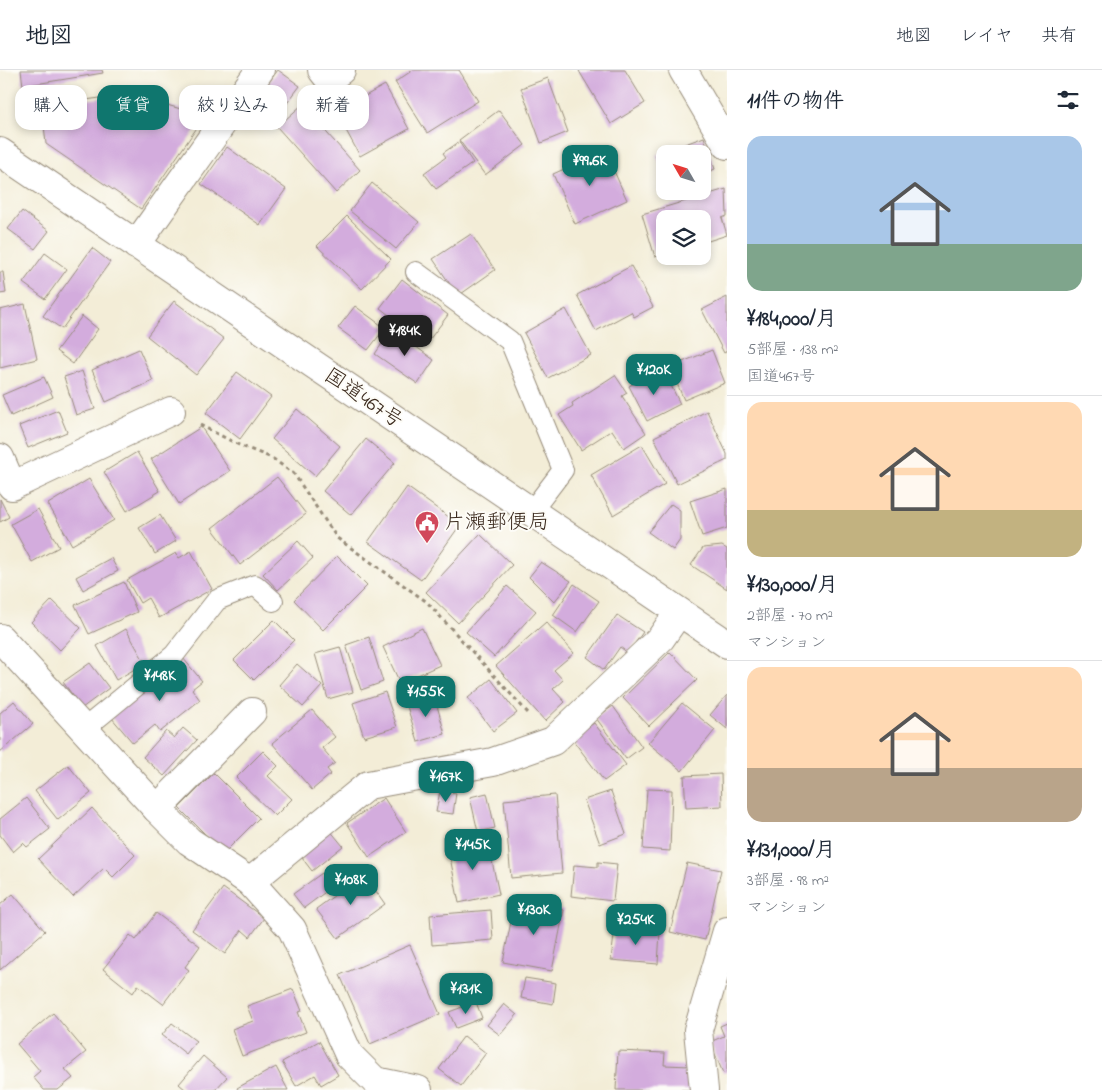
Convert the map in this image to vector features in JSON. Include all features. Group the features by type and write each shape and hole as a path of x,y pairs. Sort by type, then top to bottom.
{"main road":[{"path":"136,245 260,70"},
{"path":"322,70 329,79 341,70"},
{"path":"683,70 727,145"},
{"name":"国道467号","path":"0,152 727,644"},
{"path":"0,458 12,486 171,411"},
{"path":"250,882 368,785 493,762 553,741 661,638 679,612"},
{"path":"0,638 157,810 189,841 250,882 292,929 349,1054 375,1081 418,1090"},
{"path":"157,810 252,712"},
{"path":"704,1090 698,1030 727,931"}],"lane":[{"path":"416,272 510,341 563,470 531,512"},
{"path":"84,729 174,655 217,600 256,585 273,601"}],"path":[{"path":"171,411 238,445 272,458 294,474 337,538 427,602 553,741"}],"building":[{"path":"21,70 102,70 103,73 29,85 23,85"},
{"path":"278,70 299,85 287,103 287,85 267,85"},
{"path":"413,70 459,70 478,101 427,133 395,82"},
{"path":"580,70 625,70 645,103 611,124"},
{"path":"548,78 568,132 541,143 521,88"},
{"path":"385,85 409,129 360,156 346,130 369,130 369,94"},
{"path":"97,98 97,130 169,130 169,106 179,108 179,130 195,130 141,209 46,144 45,130 87,130 87,100"},
{"path":"297,109 297,130 324,130 360,170 336,193 280,130 287,130 287,118"},
{"path":"499,110 525,145 485,175 459,140"},
{"path":"704,137 707,145 683,145"},
{"path":"459,142 473,163 436,189 424,173 446,157 443,153"},
{"path":"227,147 286,189 260,225 201,184"},
{"path":"605,151 627,200 575,224 553,174"},
{"path":"711,157 715,169 711,171"},
{"path":"372,183 419,222 396,249 350,211"},
{"path":"726,189 727,216 722,218 727,235 711,240 711,210 656,210 655,257 642,214 689,200 711,200 711,193"},
{"path":"22,211 49,231 35,249 8,229"},
{"path":"347,216 391,259 362,289 317,246"},
{"path":"471,234 495,270 458,296 433,259"},
{"path":"92,248 110,262 62,329 43,316"},
{"path":"45,253 67,269 45,299 23,283"},
{"path":"631,266 653,307 634,317 631,312 596,331 577,295"},
{"path":"0,272 3,272 6,293 0,294"},
{"path":"402,279 448,315 426,344 380,308"},
{"path":"727,297 727,351 724,353 702,310"},
{"path":"174,301 224,339 196,375 147,336"},
{"path":"25,304 37,359 0,368 0,310"},
{"path":"355,306 385,328 368,350 338,328"},
{"path":"566,309 591,355 548,378 524,333"},
{"path":"82,316 98,329 73,364 56,351"},
{"path":"392,329 434,360 418,384 375,354"},
{"path":"139,349 153,381 106,402 92,370"},
{"path":"712,350 725,383 684,400 670,367"},
{"path":"82,371 95,409 76,415 64,377"},
{"path":"237,372 271,397 240,439 206,413"},
{"path":"615,375 627,393 622,396 646,433 624,448 612,430 581,450 559,415 573,406 572,403"},
{"path":"666,375 680,404 647,421 629,386 647,376 651,383"},
{"path":"44,377 53,397 11,416 2,395"},
{"path":"297,409 340,446 315,476 272,439"},
{"path":"58,410 67,432 28,448 19,426"},
{"path":"707,411 727,454 727,460 677,484 654,437"},
{"path":"201,427 230,471 179,504 151,459"},
{"path":"366,439 395,463 351,515 323,491"},
{"path":"642,445 665,484 613,515 591,475"},
{"path":"137,452 160,491 127,511 104,472"},
{"path":"277,477 306,514 240,565 212,528"},
{"path":"89,479 114,520 72,545 48,504"},
{"path":"407,487 460,525 421,580 368,542"},
{"path":"727,489 727,528 702,536 690,501"},
{"path":"0,499 9,517 0,522"},
{"path":"671,504 680,510 680,540 673,550 648,532"},
{"path":"38,509 59,547 32,562 11,524"},
{"path":"160,515 176,541 155,554 139,528"},
{"path":"480,534 512,565 458,623 426,592"},
{"path":"298,541 313,558 278,590 263,574"},
{"path":"722,546 727,549 727,589 691,565 703,548"},
{"path":"191,551 212,589 159,618 148,598 140,603 127,580 176,553 179,558"},
{"path":"337,556 367,586 323,630 294,600"},
{"path":"111,558 118,571 83,590 76,577"},
{"path":"541,562 571,581 554,602 529,577"},
{"path":"124,582 137,612 89,634 75,605"},
{"path":"574,584 599,601 577,632 553,615"},
{"path":"507,586 536,611 494,657 466,632"},
{"path":"52,600 81,628 60,650 31,622"},
{"path":"617,615 643,632 628,653 620,647 604,670 587,657"},
{"path":"274,620 294,640 254,680 234,660"},
{"path":"546,622 574,653 554,670 563,680 553,689 565,702 545,721 496,666"},
{"path":"422,628 440,665 400,683 383,647"},
{"path":"126,629 145,663 116,680 97,646"},
{"path":"369,637 383,682 361,690 346,645"},
{"path":"340,647 353,692 328,699 315,654"},
{"path":"670,652 697,680 649,726 623,698"},
{"path":"183,658 202,681 192,689 200,700 160,732 155,725 133,743 111,717"},
{"path":"90,663 109,688 82,708 63,682"},
{"path":"297,664 322,686 303,707 279,685"},
{"path":"491,679 517,713 493,731 468,698"},
{"path":"385,692 397,727 364,737 353,703"},
{"path":"434,695 445,734 418,742 406,703"},
{"path":"727,695 727,729 710,715"},
{"path":"14,701 33,724 0,752 0,713"},
{"path":"682,703 715,730 682,771 648,743"},
{"path":"613,706 642,747 626,759 596,718"},
{"path":"312,710 335,737 322,748 335,763 327,769 331,774 312,790 272,743"},
{"path":"594,723 626,765 604,781 572,739"},
{"path":"183,728 197,740 164,776 143,757 166,731 174,738"},
{"path":"263,751 278,766 268,776 292,799 275,816 236,778"},
{"path":"68,765 91,793 58,820 35,791"},
{"path":"214,773 259,818 224,853 179,808"},
{"path":"721,774 722,806 686,808 684,776"},
{"path":"647,789 672,790 670,851 643,849"},
{"path":"440,791 456,793 453,814 436,812"},
{"path":"611,791 626,834 600,844 584,800"},
{"path":"487,793 495,828 478,832 470,797"},
{"path":"555,795 562,873 511,878 504,800"},
{"path":"26,798 50,829 27,847 23,843 13,852 0,835 0,819"},
{"path":"384,798 406,832 369,857 347,823"},
{"path":"92,808 135,855 113,877 104,868 73,897 38,859"},
{"path":"329,829 343,846 312,871 299,854"},
{"path":"487,838 499,894 459,903 448,847"},
{"path":"598,862 617,864 613,901 571,896 574,865 598,867"},
{"path":"687,863 721,870 705,940 670,932"},
{"path":"322,873 332,887 304,908 293,894"},
{"path":"364,874 385,904 338,938 316,909"},
{"path":"223,888 264,918 250,937 242,930 225,954 192,930"},
{"path":"13,894 45,931 0,970 0,905"},
{"path":"515,901 564,910 552,971 503,962"},
{"path":"491,910 493,940 432,945 430,915"},
{"path":"156,913 200,946 185,967 189,970 163,1004 138,985 133,993 103,969 130,935 136,940"},
{"path":"615,927 660,932 658,964 611,960"},
{"path":"410,945 440,1014 370,1044 340,975"},
{"path":"525,978 556,983 553,1004 521,998"},
{"path":"293,989 302,1011 298,1012 306,1032 242,1056 232,1029 253,1021 247,1006"},
{"path":"476,1002 482,1018 456,1028 449,1012"},
{"path":"504,1004 517,1015 500,1035 487,1025"},
{"path":"53,1013 86,1052 65,1069 73,1078 58,1090 44,1090 33,1077 40,1071 17,1044"},
{"path":"172,1023 196,1041 186,1054 162,1035"},
{"path":"727,1023 727,1072 723,1073 710,1042 724,1036 720,1026"},
{"path":"464,1036 486,1053 461,1086 439,1069"},
{"path":"319,1041 338,1075 321,1085 315,1075 296,1086 282,1062"},
{"path":"618,1051 665,1053 664,1065 691,1066 691,1090 616,1090"},
{"path":"203,1056 227,1077 215,1090 186,1090 179,1084"},
{"path":"276,1067 288,1090 238,1090 237,1088"}],"place":[{"name":"片瀬郵便局","path":"427,544"}]}
